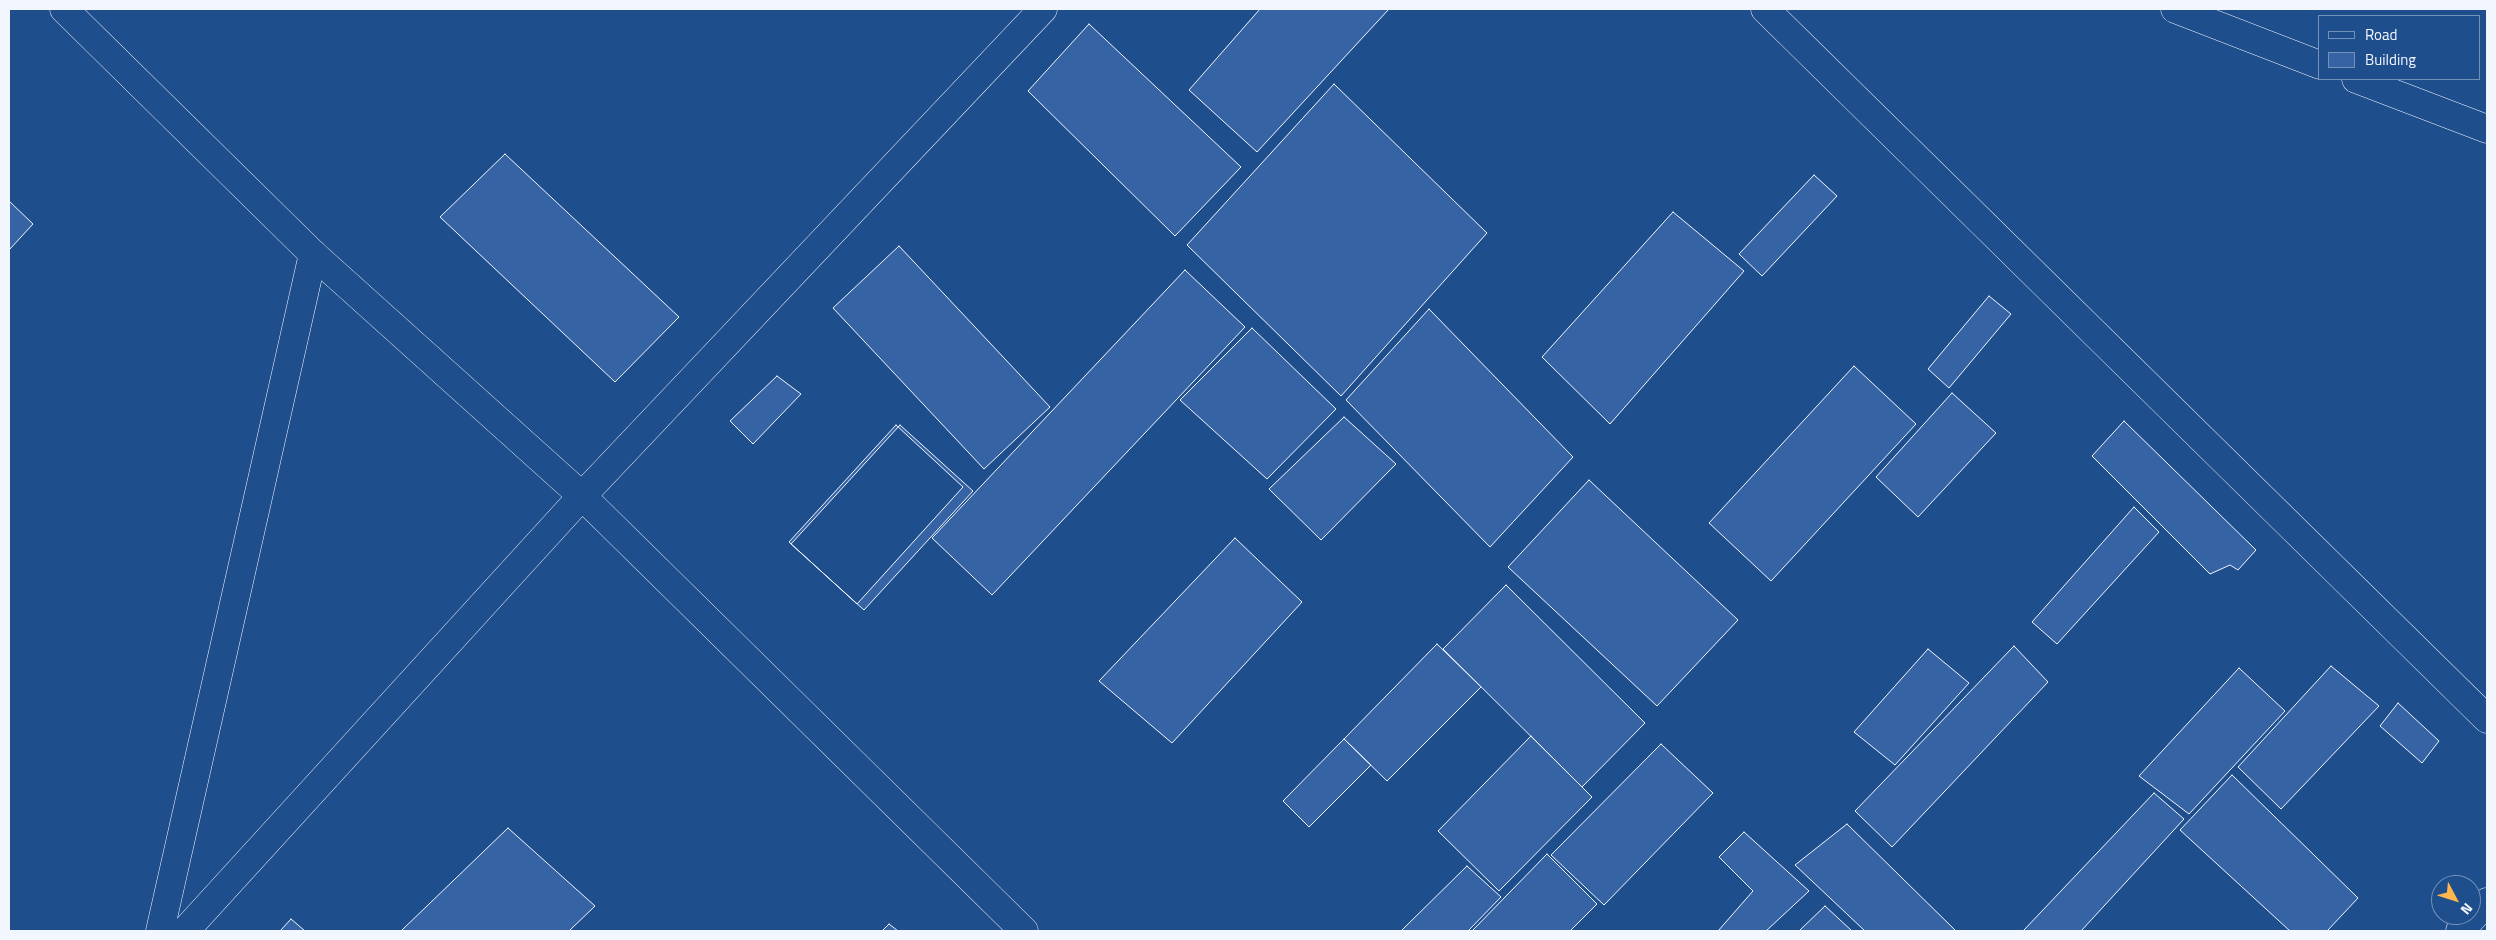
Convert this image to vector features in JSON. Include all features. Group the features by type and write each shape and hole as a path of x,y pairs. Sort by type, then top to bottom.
{"street":[{"path":"64,9 313,254 582,496 1024,931"},
{"path":"185,931 582,496 1043,9"},
{"path":"1765,9 2487,719"},
{"path":"2175,9 2318,64"},
{"path":"2359,80 2487,129"},
{"path":"160,931 313,254"},
{"path":"2460,931 2487,902"}],"building":[{"path":"1260,9 1389,9 1257,152 1189,90"},
{"path":"1089,24 1241,167 1175,236 1028,91"},
{"path":"1334,84 1487,233 1341,396 1187,245"},
{"path":"505,154 679,317 615,382 440,217"},
{"path":"1814,175 1837,196 1762,276 1739,254"},
{"path":"9,201 33,224 9,250"},
{"path":"1673,212 1744,271 1610,424 1542,357"},
{"path":"899,246 1050,407 984,469 833,308"},
{"path":"1185,270 1245,327 992,595 932,538"},
{"path":"1989,296 2011,314 1949,388 1928,369"},
{"path":"1429,309 1573,457 1490,547 1346,400"},
{"path":"1252,328 1336,409 1267,479 1180,400"},
{"path":"1854,366 1916,424 1771,581 1709,523"},
{"path":"777,376 801,394 753,444 730,421"},
{"path":"1952,393 1996,433 1918,517 1876,477"},
{"path":"1344,417 1396,464 1321,540 1269,489"},
{"path":"2124,421 2256,550 2238,570 2230,565 2210,574 2092,456"},
{"path":"896,425 963,487 857,604 789,542"},
{"path":"900,425 973,491 864,610 791,544"},
{"path":"1589,480 1738,620 1657,706 1508,567"},
{"path":"2134,507 2159,532 2057,644 2032,622"},
{"path":"1235,538 1302,602 1172,743 1099,681"},
{"path":"1506,585 1645,723 1582,787 1443,649"},
{"path":"1437,644 1481,687 1387,781 1344,739"},
{"path":"2014,646 2048,682 1892,847 1855,811"},
{"path":"1928,649 1969,683 1895,765 1854,732"},
{"path":"2331,666 2379,706 2281,809 2238,767"},
{"path":"2239,668 2285,711 2189,814 2139,776"},
{"path":"2398,703 2439,741 2422,763 2380,726"},
{"path":"1531,736 1592,797 1499,891 1438,831"},
{"path":"1344,739 1371,765 1309,827 1283,801"},
{"path":"1661,744 1713,793 1604,905 1551,855"},
{"path":"2232,775 2358,898 2327,931 2290,931 2180,830"},
{"path":"2154,793 2184,819 2081,931 2023,931"},
{"path":"1847,824 1956,931 1865,931 1795,865"},
{"path":"508,828 595,906 569,931 401,931"},
{"path":"1744,832 1809,891 1766,931 1718,931 1753,891 1719,857"},
{"path":"1547,854 1597,904 1570,931 1472,931"},
{"path":"1467,866 1501,897 1468,931 1401,931"},
{"path":"1825,906 1852,931 1799,931"},
{"path":"291,919 305,931 280,931"},
{"path":"889,924 898,931 882,931"}]}
